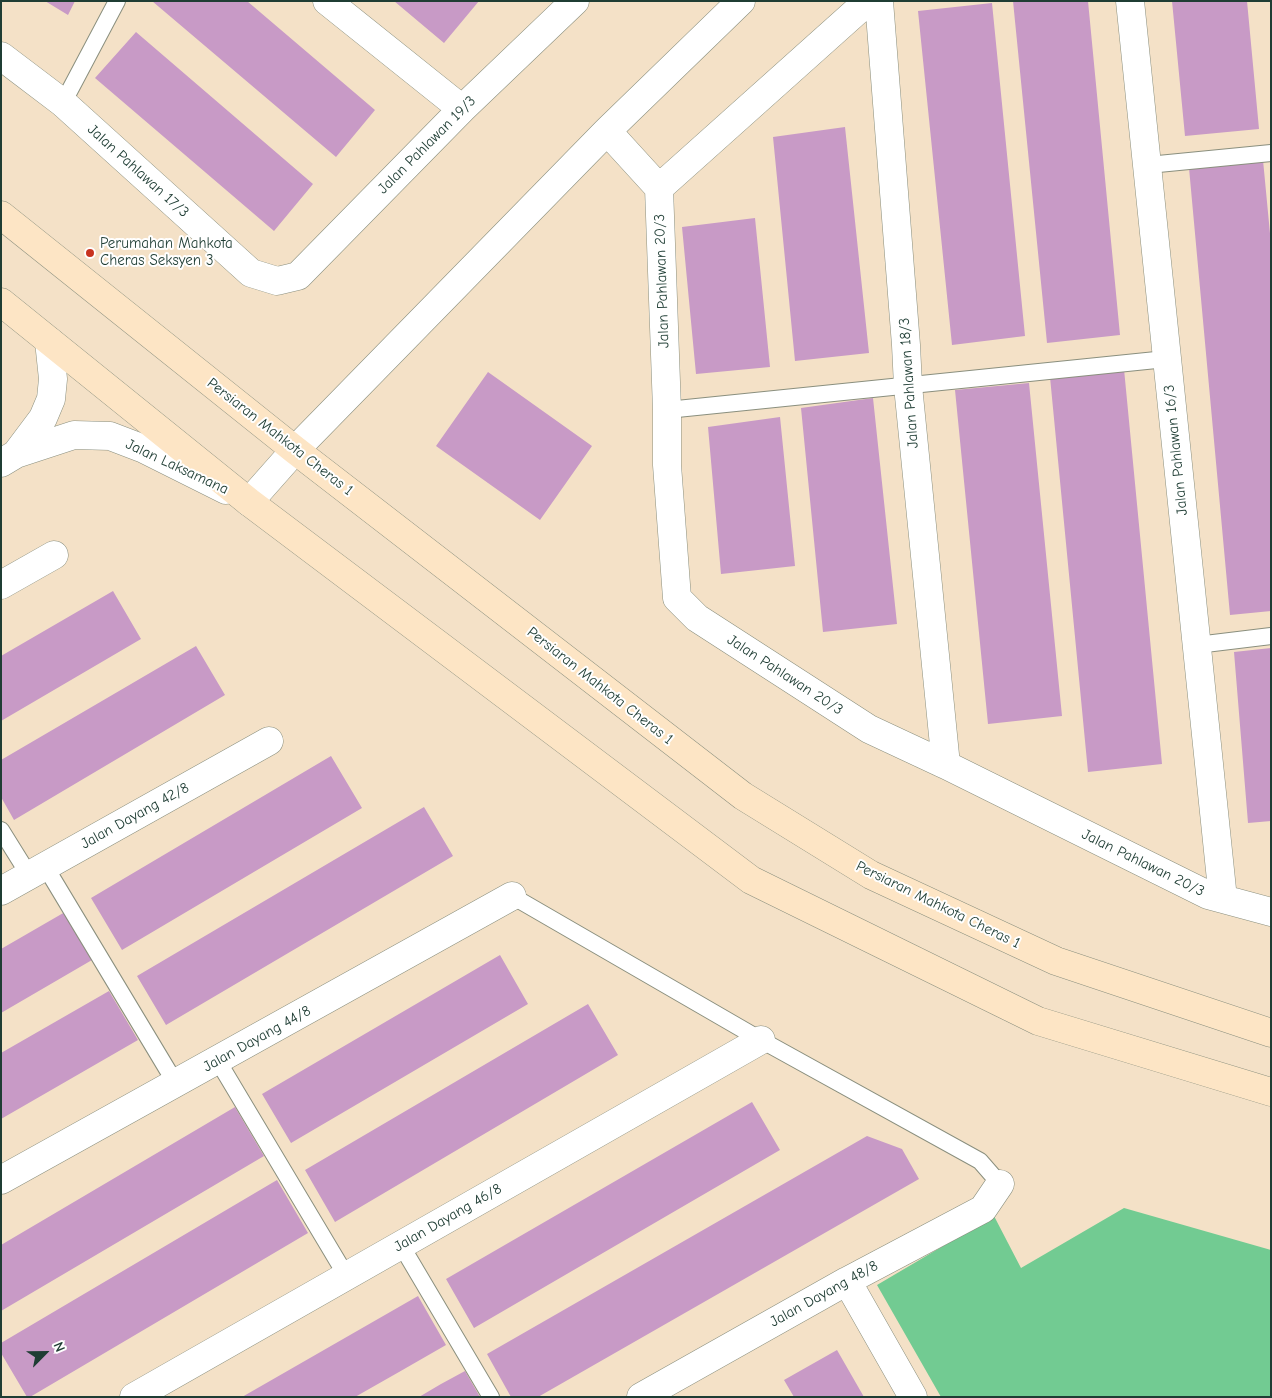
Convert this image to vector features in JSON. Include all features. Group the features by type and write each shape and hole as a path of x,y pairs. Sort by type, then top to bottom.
{"main road":[{"name":"Persiaran Mahkota Cheras 1","path":"1,215 295,450 743,796 871,876 1056,961 1271,1033"},
{"path":"1,302 249,502 750,880 1038,1021 1271,1092"}],"street":[{"path":"326,1 462,109"},
{"name":"Jalan Pahlawan 19/3","path":"277,281 298,276 462,109 575,1"},
{"path":"606,131 659,188 868,1"},
{"name":"Jalan Pahlawan 18/3","path":"879,1 908,386 946,765"},
{"name":"Jalan Pahlawan 16/3","path":"1130,1 1223,899"},
{"path":"249,502 295,450 606,131 733,4"},
{"name":"Jalan Pahlawan 17/3","path":"1,56 64,103 251,273 277,281"},
{"name":"Jalan Pahlawan 20/3","path":"659,188 667,410 667,465 677,598 697,618 869,729 1199,890 1223,899 1271,912"},
{"name":"Jalan Laksamana","path":"9,458 43,418 51,399 53,379 49,341"},
{"name":"Jalan Laksamana","path":"9,458 74,435 110,436 144,449 249,502"},
{"path":"1,585 54,555"},
{"name":"Jalan Dayang 42/8","path":"1,891 269,741"},
{"name":"Jalan Dayang 44/8","path":"1,1180 512,896"},
{"name":"Jalan Dayang 46/8","path":"134,1397 762,1040"},
{"name":"Jalan Dayang 48/8","path":"641,1397 847,1281 983,1209 1000,1184"},
{"path":"847,1281 913,1397"}],"lane":[{"path":"64,103 117,1"},
{"path":"1148,165 1271,153"},
{"path":"667,410 1166,359"},
{"path":"1196,645 1271,636"},
{"path":"1,830 37,871 176,1084"},
{"path":"512,896 762,1040 980,1161 1000,1184"},
{"path":"218,1061 347,1277"},
{"path":"401,1245 491,1397"}],"green space":[{"path":"1124,1208 1271,1250 1271,1397 941,1397 877,1285 994,1216 1021,1268"}],"building":[{"path":"45,1 75,1 68,15"},
{"path":"152,1 247,1 375,110 336,157"},
{"path":"394,1 479,1 444,43"},
{"path":"1013,1 1088,1 1120,335 1047,343"},
{"path":"1172,1 1247,1 1259,129 1185,136"},
{"path":"992,3 1025,336 952,345 918,11"},
{"path":"136,32 313,184 274,231 95,78"},
{"path":"845,127 869,353 795,361 773,137"},
{"path":"1263,160 1271,244 1271,611 1230,615 1189,168"},
{"path":"755,218 770,367 696,374 682,227"},
{"path":"1124,369 1162,764 1088,772 1050,377"},
{"path":"488,372 592,446 540,520 436,446"},
{"path":"1029,383 1062,716 988,724 955,390"},
{"path":"873,398 897,624 823,632 801,408"},
{"path":"780,417 795,566 721,574 708,427"},
{"path":"113,591 141,639 1,721 1,656"},
{"path":"196,646 225,695 14,820 1,797 1,760"},
{"path":"1271,648 1271,821 1248,823 1234,652"},
{"path":"331,756 362,808 122,950 91,898"},
{"path":"424,807 453,856 166,1025 137,976"},
{"path":"65,912 92,960 1,1013 1,949"},
{"path":"500,955 528,1004 291,1143 262,1094"},
{"path":"109,991 138,1040 1,1119 1,1053"},
{"path":"588,1004 618,1055 335,1222 305,1170"},
{"path":"752,1102 780,1150 474,1328 446,1279"},
{"path":"235,1107 264,1156 1,1311 1,1245"},
{"path":"867,1136 902,1149 919,1179 538,1397 511,1397 487,1354"},
{"path":"277,1180 308,1233 30,1397 27,1397 1,1353 1,1343"},
{"path":"418,1296 446,1345 399,1372 355,1397 242,1397"},
{"path":"837,1350 864,1397 794,1397 784,1380"},
{"path":"465,1371 480,1397 419,1397 441,1384"}],"place":[{"name":"Perumahan Mahkota Cheras Seksyen 3","path":"90,253"}]}
